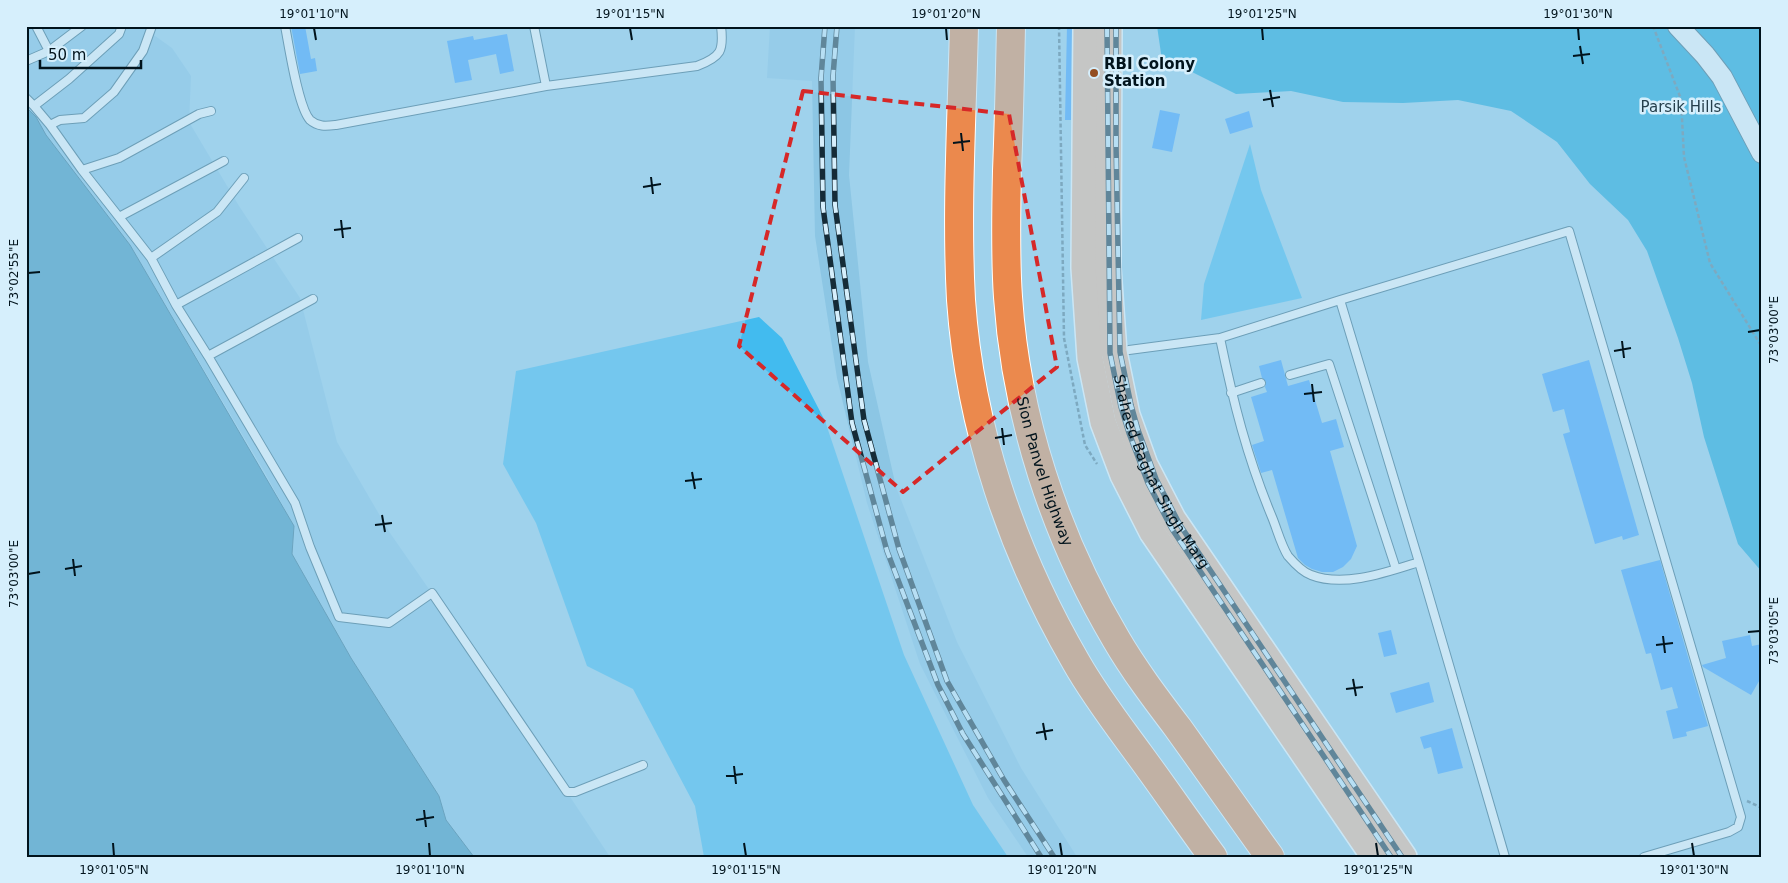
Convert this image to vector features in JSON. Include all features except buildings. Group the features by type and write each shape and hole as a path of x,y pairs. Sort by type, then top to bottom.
{"highway":[{"path":"964,26 959,248 962,302 977,411 990,464 1007,516 1027,567 1050,616 1077,664 1106,710 1213,857"},
{"name":"Sion Panvel Highway","path":"1011,26 1006,247 1008,299 1023,401 1038,459 1051,500 1070,548 1092,595 1117,640 1144,683 1270,857"}],"main road":[{"name":"Shaheed Baghat Singh Marg","path":"1086,26 1084,268 1090,358 1103,422 1123,475 1152,532 1374,857"},
{"name":"Shaheed Baghat Singh Marg","path":"1109,26 1108,268 1114,352 1126,415 1145,465 1173,519 1404,857"}],"street":[{"path":"1678,26 1705,54 1722,77 1762,153"}],"lane":[{"path":"36,26 49,51"},
{"path":"26,61 49,51 82,26"},
{"path":"34,106 70,79 119,34 122,26"},
{"path":"50,125 60,120 84,118 114,92 142,51 152,26"},
{"path":"284,26 303,108 311,120 322,127 336,126 546,86 696,66 708,62 719,54 723,44 721,26"},
{"path":"534,26 546,86"},
{"path":"26,98 50,125 82,170 151,258 176,305 295,503 310,547 339,618 388,623 432,593 567,792 575,792 643,765"},
{"path":"82,170 119,158 199,114 211,111"},
{"path":"119,218 224,161"},
{"path":"151,258 217,212 244,178"},
{"path":"1129,350 1220,338 1569,231 1741,816 1738,827 1729,832 1644,857"},
{"path":"176,305 298,238"},
{"path":"208,356 313,299"},
{"path":"1340,300 1505,857"},
{"path":"1220,338 1231,393 1255,477 1287,554 1296,565 1309,574 1327,580 1350,580 1419,562"},
{"path":"1290,375 1329,364 1396,569"},
{"path":"1231,393 1261,383"}],"path":[{"path":"1653,26 1681,99 1684,157 1710,263 1762,347"}],"highlighted area":[{"path":"803,91 1009,114 1057,367 903,492 739,346"}],"shaded area":[{"path":"26,26 141,26 172,48 191,76 189,122 239,206 300,298 337,442 390,533 501,693 610,857 474,857 446,820 439,796 351,658 292,554 294,526 264,471 130,245 46,135 36,117 26,107"},
{"path":"770,26 855,26 849,175 868,362 896,487 957,642 1021,768 1077,857 1028,857 988,798 920,664 867,503 837,378 815,236 812,81 767,78"},
{"path":"26,107 36,117 46,135 130,245 294,526 292,554 351,658 439,796 446,820 474,857 26,857"},
{"path":"1250,144 1261,190 1302,298 1201,320 1204,284"},
{"path":"759,317 782,338 825,421 904,655 973,805 1008,857 704,857 695,806 633,689 587,666 536,523 503,464 516,371"}],"green space":[{"name":"Parsik Hills","path":"1157,26 1762,26 1762,572 1738,544 1704,437 1692,383 1647,251 1628,220 1590,184 1557,142 1511,111 1458,100 1403,103 1343,102 1291,91 1236,94 1188,70 1168,70 1168,68 1163,67"}],"railway":[{"path":"825,26 821,78 823,207 852,423 887,551 938,685 963,734 1041,857"},
{"path":"837,26 833,76 835,205 864,420 899,549 947,681 1004,780 1054,857"},
{"path":"1107,26 1110,353 1121,407 1129,433 1148,483 1172,529 1391,857"},
{"path":"1116,26 1120,352 1138,430 1156,479 1180,525 1402,857"}],"place":[{"name":"RBI Colony Station","path":"1094,73"}]}
